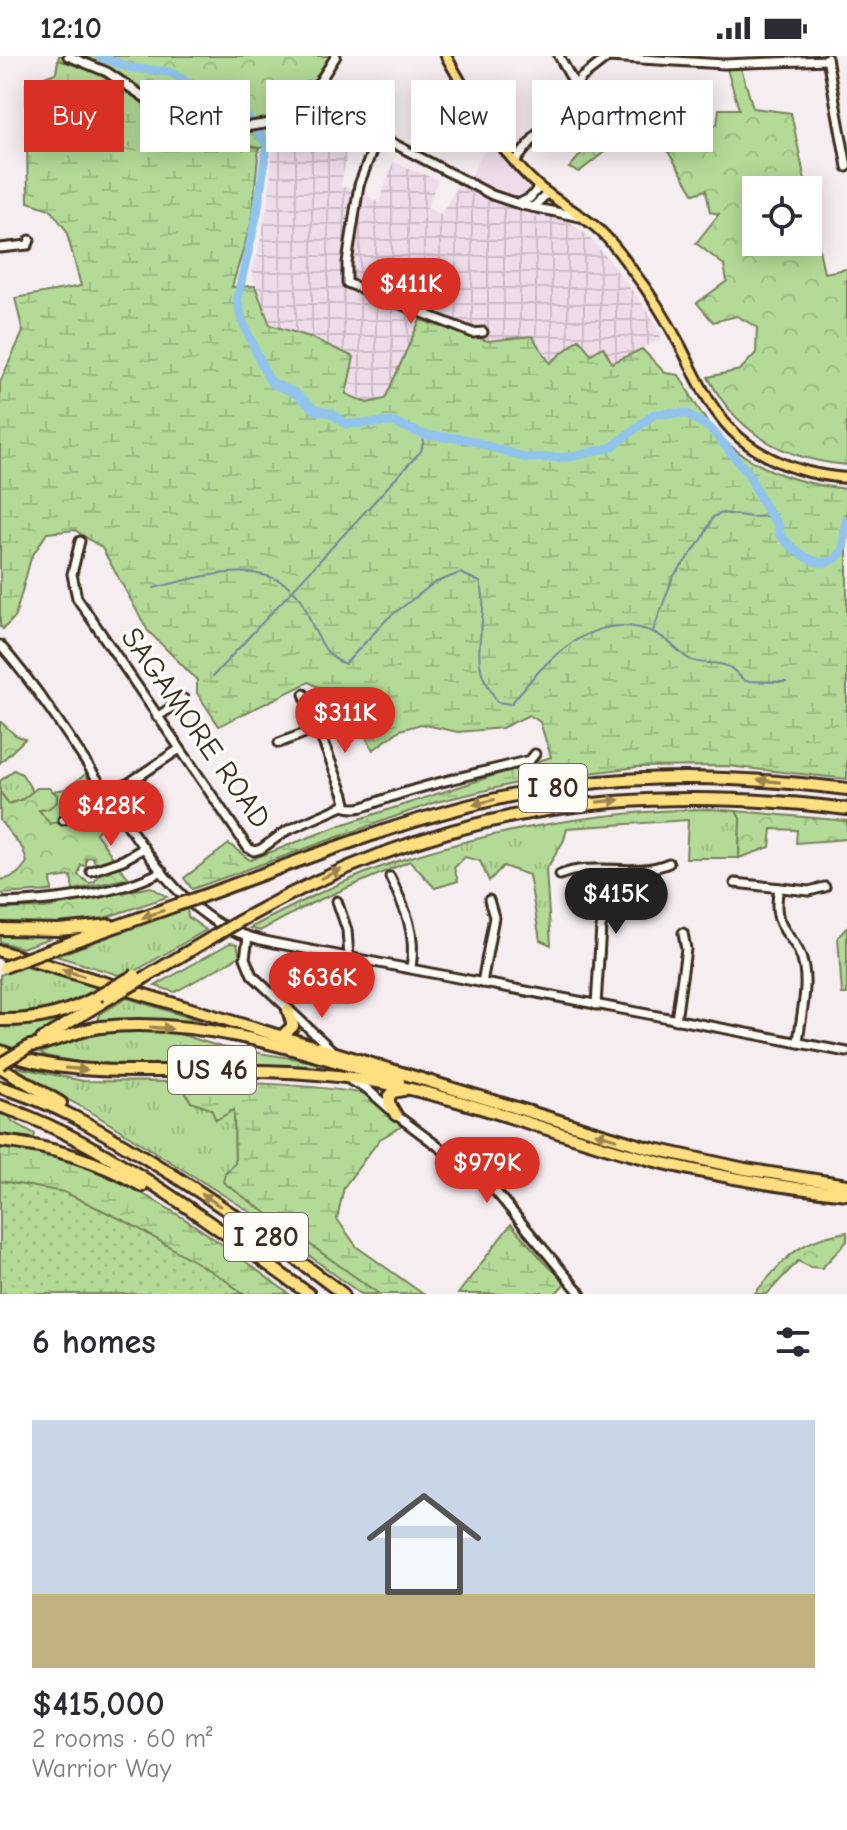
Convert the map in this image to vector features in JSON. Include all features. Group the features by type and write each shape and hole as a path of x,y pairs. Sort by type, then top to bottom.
{"highway":[{"name":"I 80","path":"2,968 421,819 534,791 611,781 689,777 748,779 847,789"},
{"name":"I 80","path":"103,998 180,949 193,948 297,890 371,857 454,830 547,809 622,800 747,798 847,809"},
{"path":"0,929 58,930 129,922"},
{"name":"US 46","path":"3,953 645,1147 734,1167 847,1185"},
{"path":"0,1020 53,1014 103,998"},
{"path":"73,1115 70,1108 0,1066 103,998"},
{"path":"281,1037 293,1026 288,1010"},
{"path":"30,1046 101,1027 193,1030 293,1050 420,1087 424,1093"},
{"name":"US 46","path":"0,1051 33,1062 82,1070 273,1071 333,1076 409,1089 649,1159 779,1186 847,1194"},
{"path":"0,1087 73,1115"},
{"path":"396,1115 389,1097 393,1092 409,1089"},
{"path":"0,1106 40,1121 89,1146 198,1216"},
{"name":"I 280","path":"73,1115 214,1201 343,1294"},
{"path":"0,1141 41,1147 78,1158 123,1176 198,1216"},
{"name":"I 280","path":"198,1216 309,1294"}],"main road":[{"path":"446,56 487,126 515,162 539,187 605,237 650,294 705,396 731,429 752,448 775,461 803,471 847,478"}],"street":[{"path":"68,56 107,72 168,113 187,122 214,128 266,124"},
{"path":"321,80 336,56"},
{"path":"559,56 572,80"},
{"path":"580,80 602,60 613,56 724,64 827,58 847,165"},
{"path":"515,162 532,140"},
{"path":"395,144 497,197 582,217"},
{"path":"372,152 359,185 345,277 349,285 473,333 483,332"},
{"path":"520,203 530,198 539,187"},
{"path":"533,207 548,193"},
{"path":"0,248 28,245 30,240"},
{"name":"SAGAMORE ROAD","path":"80,541 72,574 77,598 178,750 251,850 261,849 286,831 343,806"},
{"path":"0,645 53,713 144,848 178,890 209,918 248,937 847,1052"},
{"path":"304,694 344,795 346,804 343,806 351,809 424,786 530,760 535,754"},
{"path":"157,717 184,699"},
{"path":"279,743 318,728"},
{"path":"63,820 108,797 178,750"},
{"path":"91,871 123,860 144,848"},
{"path":"560,875 577,871 652,869 669,863"},
{"path":"596,1005 601,927 615,893 615,870"},
{"path":"0,903 39,901 88,893 138,881 162,871"},
{"path":"390,877 412,928 414,948 411,968"},
{"path":"735,883 809,891 825,887"},
{"path":"779,888 776,908 779,922 799,952 805,972 798,1043"},
{"path":"482,983 494,917 489,900"},
{"path":"337,901 347,930 349,957"},
{"path":"676,1020 686,949 683,933"},
{"path":"248,937 245,958 252,975 326,1046 340,1055"},
{"path":"333,1076 366,1088 396,1115 491,1186 581,1294"}],"shaded area":[{"path":"272,152 347,152 341,187 358,189 379,203 393,162 438,180 427,208 441,214 461,180 528,205 538,198 587,235 609,260 649,313 662,339 611,363 591,355 550,363 532,336 488,341 471,338 385,399 367,403 345,394 310,337 270,325 251,270 257,257 269,198"},
{"path":"483,152 498,152 529,189 525,196 498,192 470,178"}],"green space":[{"path":"59,56 332,56 316,80 266,80 266,147 259,148 250,146 250,80 140,80 140,101 124,89 124,80 108,80 93,71 58,60"},
{"path":"58,60 93,71 108,80 35,80 56,73"},
{"path":"741,68 753,108 791,113 804,176 742,176 742,256 821,256 824,273 847,269 847,465 803,457 765,440 733,414 708,377 740,370 756,353 757,327 737,316 713,322 697,303 727,281 724,265 696,243 719,214 710,212 706,190 694,194 668,152 713,152 713,125 717,125 719,109 739,109 727,69"},
{"path":"124,89 140,101 140,152 250,152 250,146 259,148 251,223 232,287 255,286 270,325 310,337 354,357 346,394 367,403 385,399 420,320 488,341 532,336 550,363 579,339 591,354 603,347 612,363 642,349 665,373 679,375 708,423 742,454 791,478 847,489 847,779 727,766 637,767 525,781 436,802 192,889 184,878 229,844 250,860 341,825 551,757 540,722 529,715 502,728 458,732 421,724 400,730 373,750 346,702 309,682 219,726 197,693 197,680 148,631 102,548 75,530 47,533 31,558 15,617 3,629 0,626 0,382 23,332 15,298 81,286 66,230 50,209 28,202 27,152 124,152"},
{"path":"604,152 579,172 569,168 581,154"},
{"path":"0,721 15,735 25,739 0,763"},
{"path":"14,770 22,774 33,792 9,804 0,792 0,781"},
{"path":"86,774 96,794 86,799 78,796 66,800 59,813 62,821 50,824 38,809 48,809 57,795 53,791 65,789"},
{"path":"37,788 49,788 57,795 57,802 48,809 39,810 50,824 67,820 76,822 81,808 104,800 113,814 96,833 114,859 96,866 93,857 86,858 86,866 81,865 78,875 89,883 94,882 105,868 118,865 129,878 73,890 71,876 51,879 52,891 0,894 0,880 16,874 27,862 23,849 0,821 0,792 9,804 23,799"},
{"path":"709,809 736,811 740,818 739,858 686,858 688,820 567,828 564,840 546,870 551,945 540,940 529,875 503,866 489,881 480,861 465,857 454,868 458,881 435,888 410,861 312,903 260,931 250,928 362,874 476,839 591,818"},
{"path":"736,811 847,821 847,839 796,843 797,830 772,829 770,847 739,858 740,818"},
{"path":"151,887 167,897 95,921 64,926 0,924 0,909 45,908"},
{"path":"187,908 188,917 206,930 125,977 56,956"},
{"path":"847,927 847,994 842,994 838,937"},
{"path":"0,932 61,934 22,948 0,942"},
{"path":"230,943 237,944 240,956 175,992 155,986"},
{"path":"24,966 105,989 54,1008 0,1015 0,975"},
{"path":"127,998 200,1021 197,1026 98,1021 100,1014"},
{"path":"87,1006 14,1050 0,1045 0,1024"},
{"path":"115,1031 173,1032 221,1047 321,1063 319,1068 84,1063 41,1053 75,1037"},
{"path":"17,1067 83,1081 180,1082 191,1102 234,1109 235,1163 225,1173 379,1294 361,1294 249,1211 91,1112 12,1069"},
{"path":"180,1082 282,1085 383,1097 379,1104 404,1125 380,1139 344,1187 337,1219 357,1247 423,1294 379,1294 223,1182 225,1173 235,1163 234,1110 216,1120 211,1109 191,1102"},
{"path":"0,1114 35,1134 34,1138 0,1134"},
{"path":"0,1147 72,1162 138,1191 201,1230 289,1294 0,1294"},
{"path":"0,1181 64,1192 129,1223 224,1279 243,1294 0,1294"},
{"path":"511,1224 566,1282 555,1294 458,1294"},
{"path":"847,1232 847,1241 822,1268 798,1261 767,1294 754,1294 794,1252 816,1240"}],"waterway":[{"path":"98,56 131,68 170,72 249,119 267,145 257,213 237,299 242,320 267,376 272,383 295,393 315,410 331,413 346,424 393,422 425,435 466,439 526,458 572,457 612,447 654,414 686,413 711,429 748,473 765,507 779,526 779,534 809,559 818,562 835,559 842,551 847,520"},
{"path":"213,676 421,451 425,435"},
{"path":"653,631 673,577 703,538 713,517 722,513 771,516"},
{"path":"154,588 232,573 271,577 287,585 301,599 324,648 345,664 388,618 434,583 460,573 480,582 483,593 480,662 483,677 497,702 511,704 539,671 572,642 591,632 611,627 632,627 655,633 689,659 726,666 745,681 786,682"}]}
